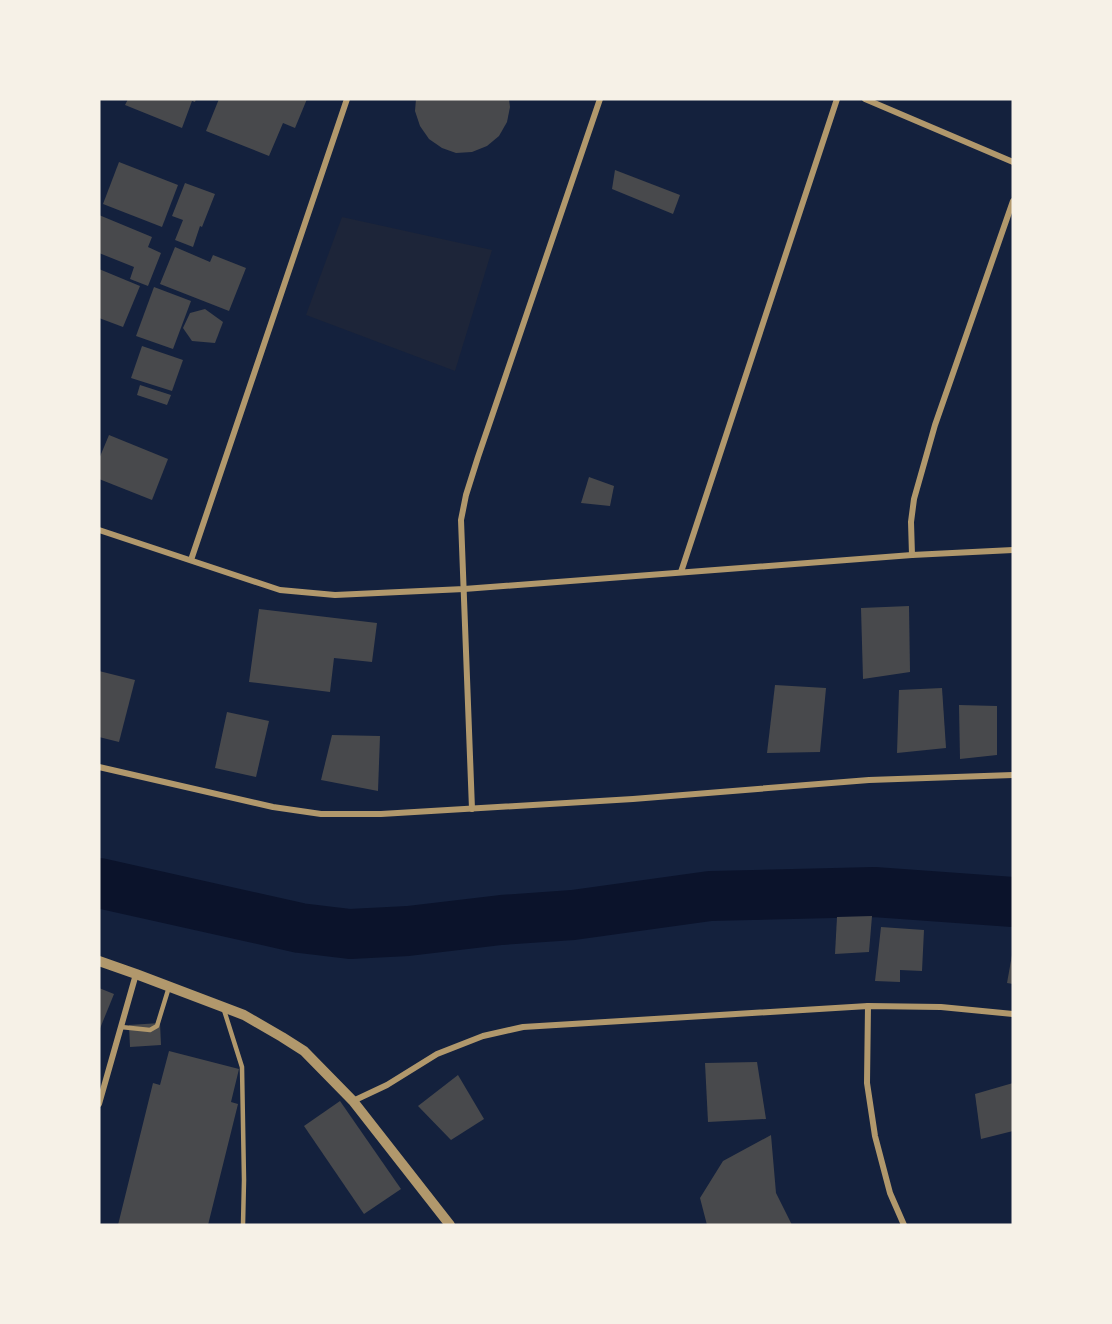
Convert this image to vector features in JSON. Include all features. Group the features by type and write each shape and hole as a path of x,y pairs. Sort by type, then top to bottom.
{"street":[{"path":"191,560 347,99"},
{"path":"472,808 461,520 478,456 600,99"},
{"path":"681,572 837,99"},
{"path":"865,99 1013,162"},
{"path":"912,555 910,522 914,499 935,425 1013,201"},
{"path":"99,530 280,590 334,596 464,589 912,555 1013,550"},
{"path":"99,768 273,807 321,814 381,814 633,799 869,780 1013,775"},
{"path":"99,961 244,1015 304,1051 353,1101 450,1225"},
{"path":"99,1104 135,974"},
{"path":"353,1101 387,1085 437,1054 483,1036 523,1027 868,1006 941,1007 1001,1011 1013,1014"},
{"path":"868,1006 867,1083 875,1136 890,1193 904,1225"}],"lane":[{"path":"121,1027 150,1030 157,1026 169,987"},
{"path":"223,1007 242,1067 243,1225"}],"shaded area":[{"path":"342,217 492,250 455,371 306,315"}],"building":[{"path":"128,99 196,99 195,102 192,101 182,128 125,105"},
{"path":"219,99 307,99 295,128 283,123 269,156 206,131"},
{"path":"416,99 509,99 510,107 507,122 499,136 487,146 472,152 456,153 442,148 429,139 420,126 415,111"},
{"path":"119,162 178,185 162,227 103,204"},
{"path":"615,170 680,195 673,214 612,189"},
{"path":"185,183 215,194 193,247 175,240 183,220 172,216"},
{"path":"99,215 152,237 148,247 161,253 148,286 130,279 134,267 99,253"},
{"path":"175,247 210,262 213,255 246,268 229,311 160,284"},
{"path":"99,269 140,286 123,327 99,318"},
{"path":"154,287 191,301 173,349 136,336"},
{"path":"205,309 223,322 215,343 192,341 183,328 190,313"},
{"path":"142,346 183,360 172,391 131,378"},
{"path":"140,385 171,395 167,405 137,395"},
{"path":"109,435 168,459 152,500 99,479 99,459"},
{"path":"589,477 614,486 610,506 581,503"},
{"path":"909,606 910,672 863,679 861,608"},
{"path":"259,609 377,623 372,662 334,658 330,692 249,682"},
{"path":"99,671 135,680 119,742 99,737"},
{"path":"775,685 826,688 820,752 767,753"},
{"path":"942,688 946,748 897,753 899,690"},
{"path":"959,705 997,706 997,755 960,759"},
{"path":"227,712 269,721 256,777 215,768"},
{"path":"332,735 380,736 378,791 321,780"},
{"path":"872,916 869,952 835,954 837,917"},
{"path":"881,927 924,930 922,971 900,970 900,982 875,981"},
{"path":"1013,955 1013,984 1007,983"},
{"path":"99,988 114,994 99,1031"},
{"path":"160,1023 161,1045 130,1047 129,1025"},
{"path":"169,1051 239,1069 231,1102 238,1104 208,1225 118,1225 153,1083 160,1085"},
{"path":"757,1062 766,1119 708,1122 705,1063"},
{"path":"458,1075 484,1119 451,1140 418,1106"},
{"path":"1013,1083 1013,1131 981,1139 975,1094"},
{"path":"340,1101 401,1189 364,1214 304,1126"},
{"path":"771,1135 776,1193 792,1225 707,1225 700,1198 723,1161"}],"waterway":[{"path":"99,883 300,928 350,934 408,931 501,920 573,915 710,896 874,892 1013,902"}]}
